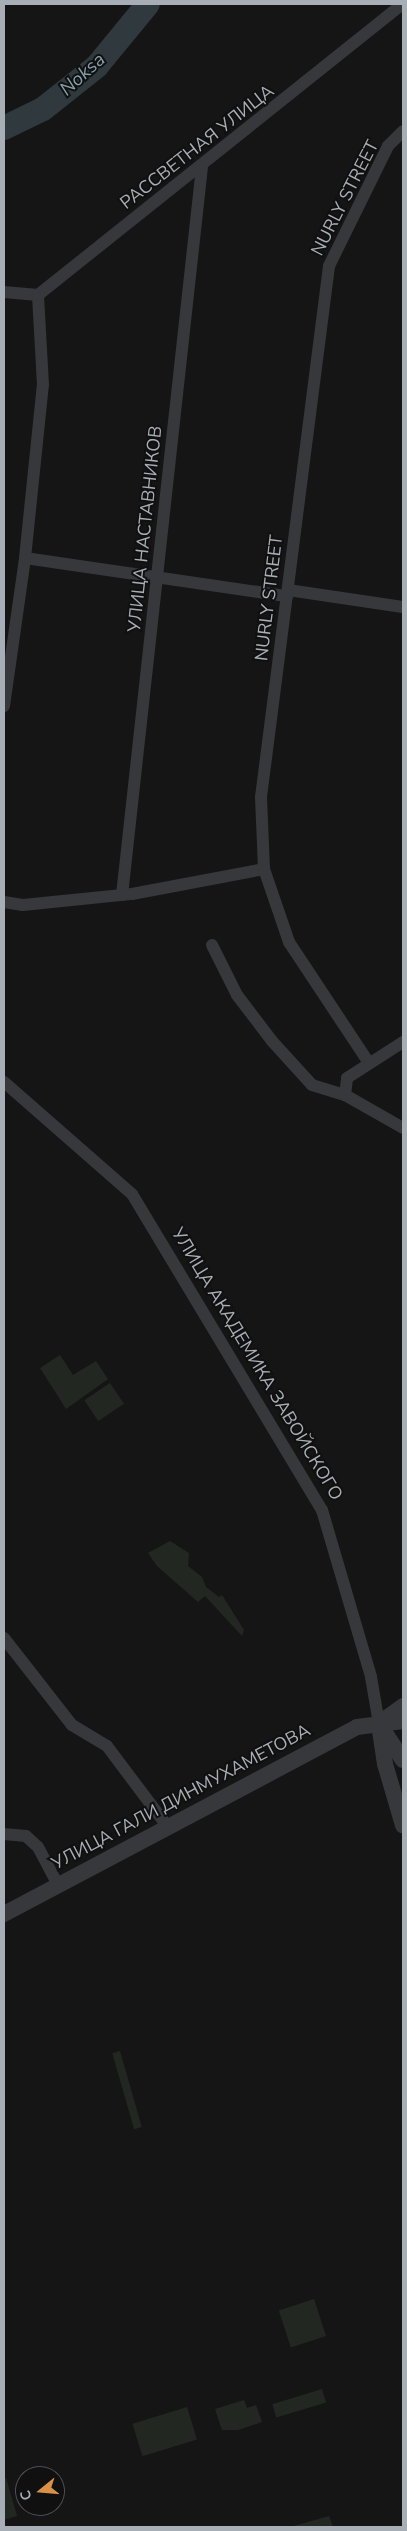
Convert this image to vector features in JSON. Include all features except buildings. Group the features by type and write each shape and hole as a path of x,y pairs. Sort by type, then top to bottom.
{"street":[{"name":"РАССВЕТНАЯ УЛИЦА","path":"38,295 202,167 403,4"},
{"name":"NURLY STREET","path":"368,1063 289,942 264,870 261,796 329,266 388,146 403,131"},
{"name":"УЛИЦА НАСТАВНИКОВ","path":"122,895 202,167"},
{"path":"4,292 38,295 43,385 25,558 4,706"},
{"path":"25,558 157,578 403,607"},
{"path":"4,902 23,905 122,895 264,870"},
{"path":"212,945 237,995 272,1041 312,1085 345,1095 403,1128"},
{"path":"345,1095 347,1078 403,1042"},
{"name":"УЛИЦА АКАДЕМИКА ЗАВОЙСКОГО","path":"4,1082 132,1194 322,1510 371,1677 385,1764 403,1826"},
{"path":"4,1638 72,1726 107,1746 167,1826"},
{"path":"379,1724 403,1706"},
{"name":"УЛИЦА ГАЛИ ДИНМУХАМЕТОВА","path":"4,1914 357,1727 403,1721"},
{"name":"УЛИЦА АКАДЕМИКА ЗАВОЙСКОГО","path":"379,1724 403,1760"},
{"path":"4,1834 26,1836 38,1847 58,1885"}],"shaded area":[{"path":"60,1355 73,1375 96,1361 108,1379 66,1409 40,1368"},
{"path":"110,1383 124,1404 98,1421 84,1400"},
{"path":"170,1541 189,1553 188,1566 202,1577 206,1587 219,1597 222,1595 244,1630 242,1636 205,1596 198,1602 157,1566 148,1553"},
{"path":"120,2051 142,2127 134,2129 112,2053"},
{"path":"314,2299 326,2336 291,2348 279,2310"},
{"path":"322,2389 326,2402 276,2418 272,2404"},
{"path":"244,2400 247,2408 256,2405 262,2422 238,2430 222,2430 215,2409"},
{"path":"187,2407 197,2440 142,2456 132,2424"},
{"path":"6,2478 15,2509 15,2516 17,2516 4,2520 4,2479"},
{"path":"329,2516 333,2527 290,2527"}],"waterway":[{"name":"Noksa","path":"4,128 43,109 97,66 148,4"}]}
